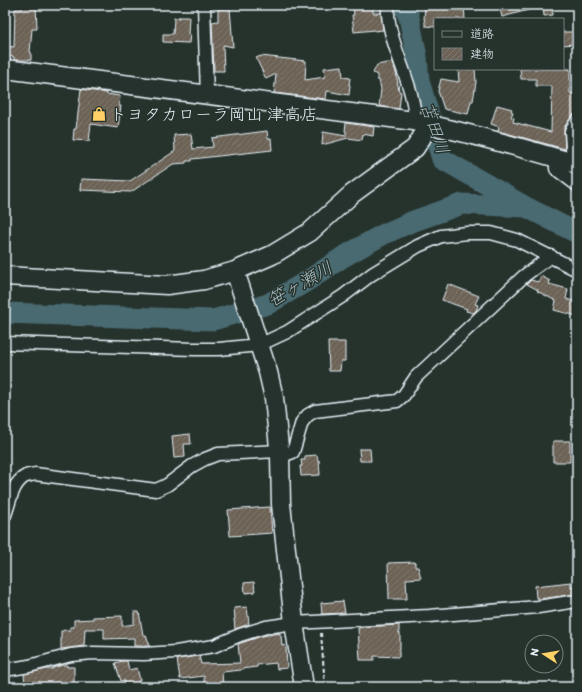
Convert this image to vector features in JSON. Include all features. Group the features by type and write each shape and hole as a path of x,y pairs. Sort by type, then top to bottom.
{"street":[{"path":"204,5 207,96"},
{"path":"388,5 387,12 393,40 407,80 415,114 426,124"},
{"path":"5,69 426,124 506,144 575,164 571,131 577,121"},
{"path":"5,276 167,285 237,277 310,232 352,194 415,148 422,137 426,124"},
{"path":"556,158 556,169 577,185"},
{"path":"5,343 194,349 218,348 258,343 287,332 343,296 372,274 418,246 441,236 467,232 491,233 517,240 577,270"},
{"path":"5,515 14,488 18,482 26,476 35,474 156,490 167,485 205,458 218,454 280,454 293,452 302,422 308,415 315,411 397,402 404,396 416,377 524,276 551,256"},
{"path":"237,277 268,372 274,398 280,454 281,504 294,623 304,687"},
{"path":"5,670 29,666 71,655 93,653 144,654 176,652 214,646 240,635 266,627 294,623 429,616 538,607 577,601"}],"path":[{"path":"320,622 325,687"}],"building":[{"path":"36,5 37,29 32,29 30,52 31,60 14,60 14,57 5,56 5,46 14,47 15,9 22,9 22,6"},
{"path":"353,5 373,5 373,13 381,13 383,30 354,32 352,15 354,15"},
{"path":"425,5 464,5 465,18 434,18 434,27 425,26"},
{"path":"501,5 536,5 536,8 502,17 500,9 502,8"},
{"path":"543,5 552,5 553,15 544,16"},
{"path":"230,8 233,47 223,45 224,71 214,71 212,22 218,21 218,9"},
{"path":"178,17 189,17 189,43 163,42 163,34 173,34 174,18 179,18"},
{"path":"564,32 573,32 574,44 564,45"},
{"path":"261,56 306,61 305,80 325,77 324,68 342,66 343,77 350,78 349,95 327,91 326,99 274,93 276,74 266,79 256,58"},
{"path":"393,62 399,91 401,92 399,109 379,106 381,89 379,80 377,80 377,75 373,73 377,65"},
{"path":"570,69 570,93 577,94 577,114 574,114 571,117 564,128 565,149 498,131 499,127 491,124 497,105 512,109 511,111 513,112 511,117 514,118 513,122 551,132 552,86 536,86 536,79 521,79 520,70"},
{"path":"458,70 475,70 476,82 473,101 471,101 468,114 444,109 438,91 441,79 459,82"},
{"name":"トヨタカローラ岡山 津高店","path":"81,89 120,96 119,106 121,106 118,128 91,124 89,141 73,140 74,129 76,129"},
{"path":"346,123 374,127 373,136 363,134 362,140 348,138 322,145 323,132 346,136"},
{"path":"267,131 268,139 271,139 272,150 192,159 192,161 186,161 186,163 173,164 131,192 80,190 81,179 130,181 175,151 174,135 191,134 193,149 213,147 212,138"},
{"path":"541,276 550,281 549,284 568,289 566,299 577,302 577,316 554,310 556,301 527,284 531,280 538,282"},
{"path":"448,284 479,296 475,304 478,305 476,311 473,313 466,311 467,309 442,300"},
{"path":"328,342 345,342 345,361 341,361 340,371 329,371"},
{"path":"190,434 191,444 184,444 185,457 174,458 172,436"},
{"path":"553,441 570,441 570,462 553,462"},
{"path":"359,449 370,449 371,461 360,461"},
{"path":"317,455 318,461 319,460 320,475 301,476 301,460 305,460 305,456"},
{"path":"270,507 272,533 230,536 228,510"},
{"path":"415,562 415,567 418,567 421,578 406,579 407,599 389,599 388,563"},
{"path":"254,582 255,592 245,593 244,583"},
{"path":"571,582 571,588 577,587 577,594 539,599 536,598 535,586"},
{"path":"343,601 345,613 322,614 321,603"},
{"path":"247,607 249,624 235,629 234,608"},
{"path":"134,612 139,612 143,635 146,635 150,646 134,646 134,638 104,639 104,629 85,629 84,646 61,649 61,631 70,630 70,627 74,627 74,620 93,619 93,617 122,616 122,626 134,624"},
{"path":"399,625 399,657 374,656 374,660 360,660 358,628"},
{"path":"280,633 282,646 285,645 286,648 287,668 277,669 276,663 222,672 223,687 204,687 204,676 180,679 177,659 199,656 201,664 240,663 238,644 262,636"},
{"path":"127,661 129,670 137,668 140,687 126,687 124,680 121,681 115,663"},
{"path":"62,665 74,667 74,686 36,687 36,684 25,684 24,674 53,669"}],"waterway":[{"name":"苫田川","path":"403,5 409,17 417,57 419,81 442,159 526,207 577,233"},
{"name":"笹ヶ瀬川","path":"5,313 213,320 268,304 307,281 343,257 382,235 411,222 462,204 526,207"}],"place":[{"name":"トヨタカローラ岡山 津高店","path":"99,114"}]}
